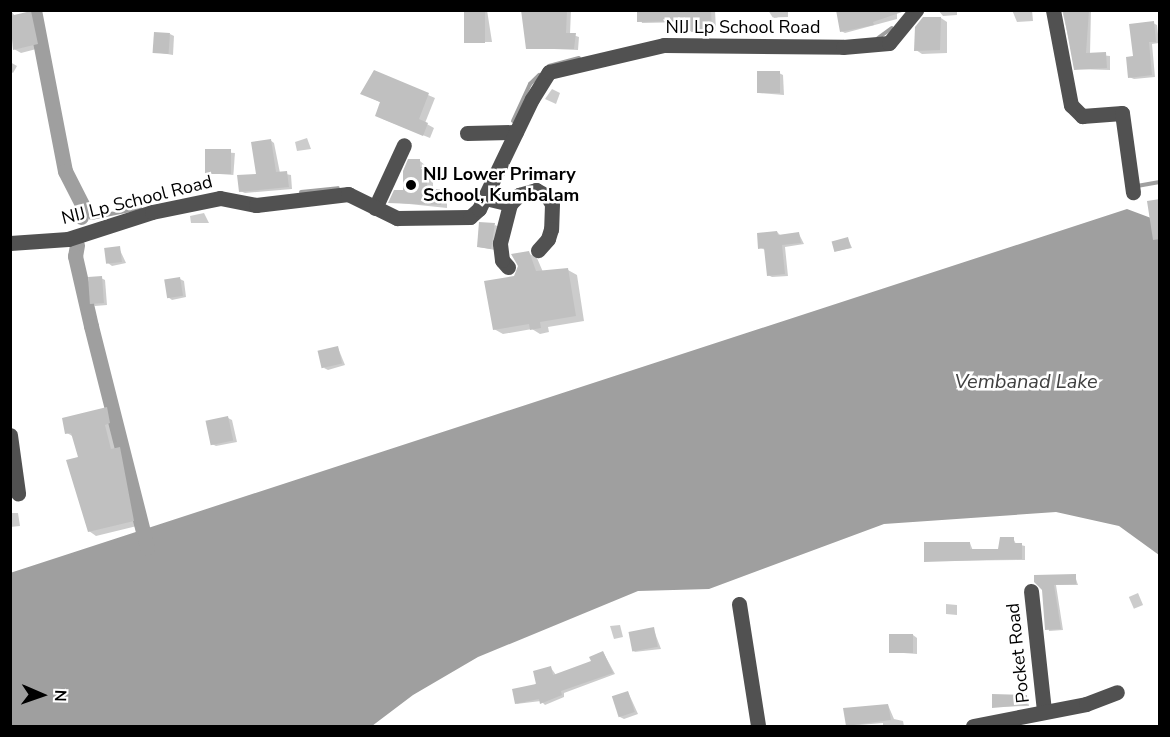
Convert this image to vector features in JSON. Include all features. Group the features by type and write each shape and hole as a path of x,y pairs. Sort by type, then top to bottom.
{"street":[{"name":"NIJ Lp School Road","path":"10,243 68,238 152,212 220,198 256,205 348,194 397,218 458,219 477,213 516,132 549,72 664,45 832,47 889,43 916,10"},
{"path":"1053,10 1071,105 1082,116 1122,113 1133,192"},
{"path":"467,133 516,132"},
{"path":"375,208 404,145"},
{"path":"508,267 502,260 500,243 510,204 519,195 536,190 548,196 552,204 551,229 548,239 538,250"},
{"path":"485,198 510,204"},
{"path":"10,435 18,493"},
{"name":"Pocket Road","path":"1031,591 1044,711"},
{"path":"739,604 758,726"},
{"path":"973,726 1086,704 1117,692"}],"water":[{"name":"Vembanad Lake","path":"1127,209 1159,221 1159,555 1119,526 1056,512 884,524 709,589 638,591 478,657 413,695 372,726 11,726 10,573"}],"building":[{"path":"464,10 485,10 485,43 464,43"},
{"path":"521,10 567,10 566,33 576,33 574,49 526,49"},
{"path":"637,10 711,10 712,30 686,31 686,21 637,22"},
{"path":"836,10 902,10 902,12 873,22 874,25 840,32"},
{"path":"1063,10 1089,10 1086,53 1106,52 1107,68 1074,70"},
{"path":"31,11 38,44 13,50 10,16"},
{"path":"923,17 941,17 940,50 914,51 915,27"},
{"path":"1154,21 1156,42 1149,42 1152,75 1128,78 1126,57 1133,56 1129,24"},
{"path":"154,32 170,33 168,54 153,53"},
{"path":"374,70 429,93 419,119 428,123 423,136 375,116 380,102 360,94"},
{"path":"757,71 780,71 780,93 757,93"},
{"path":"271,139 276,172 287,171 289,187 239,192 237,175 256,174 251,142"},
{"path":"205,149 231,149 231,174 205,174"},
{"name":"NIJ Lower Primary School, Kumbalam","path":"408,159 420,159 420,167 427,167 427,189 440,189 441,205 388,203 394,190 403,190 403,171"},
{"path":"1160,199 1160,239 1153,240 1147,201"},
{"path":"479,222 495,223 491,249 477,247"},
{"path":"777,231 778,235 799,232 801,243 782,245 785,274 767,276 764,248 758,249 757,233"},
{"path":"848,237 851,248 834,252 832,241"},
{"path":"120,246 122,262 106,264 104,248"},
{"path":"529,251 536,271 568,268 576,316 540,322 541,328 530,330 529,324 493,330 484,281 514,276 518,266 511,254"},
{"path":"102,276 104,303 90,304 88,277"},
{"path":"180,277 183,296 167,298 164,280"},
{"path":"338,346 342,364 322,368 318,351"},
{"path":"107,407 110,423 105,425 111,449 120,447 134,521 88,532 66,460 78,457 71,433 65,434 62,418"},
{"path":"228,416 233,440 211,445 206,421"},
{"path":"1000,537 1014,537 1014,543 1022,543 1022,559 924,562 924,542 970,542 970,549 998,549"},
{"path":"1076,574 1076,584 1054,585 1061,629 1045,630 1042,590 1034,582 1034,575"},
{"path":"654,627 658,647 632,652 628,632"},
{"path":"889,634 913,634 913,653 889,653"},
{"path":"603,651 613,673 561,691 562,695 540,704 539,699 515,704 512,689 536,684 533,671 551,666 553,675 591,661 589,657"},
{"path":"628,691 635,712 619,717 612,696"},
{"path":"992,694 1027,695 1027,705 992,708"},
{"path":"888,704 891,720 846,726 843,708"}],"waterway":[{"path":"34,10 65,171 82,205 81,217"},
{"path":"878,38 892,28"},
{"path":"549,66 579,58"},
{"path":"513,121 530,84 539,75"},
{"path":"1137,186 1160,182"},
{"path":"301,192 338,188"},
{"path":"91,218 140,208"},
{"path":"77,245 75,256 91,326 147,548"}],"place":[{"name":"NIJ Lower Primary School, Kumbalam","path":"411,185"}]}
